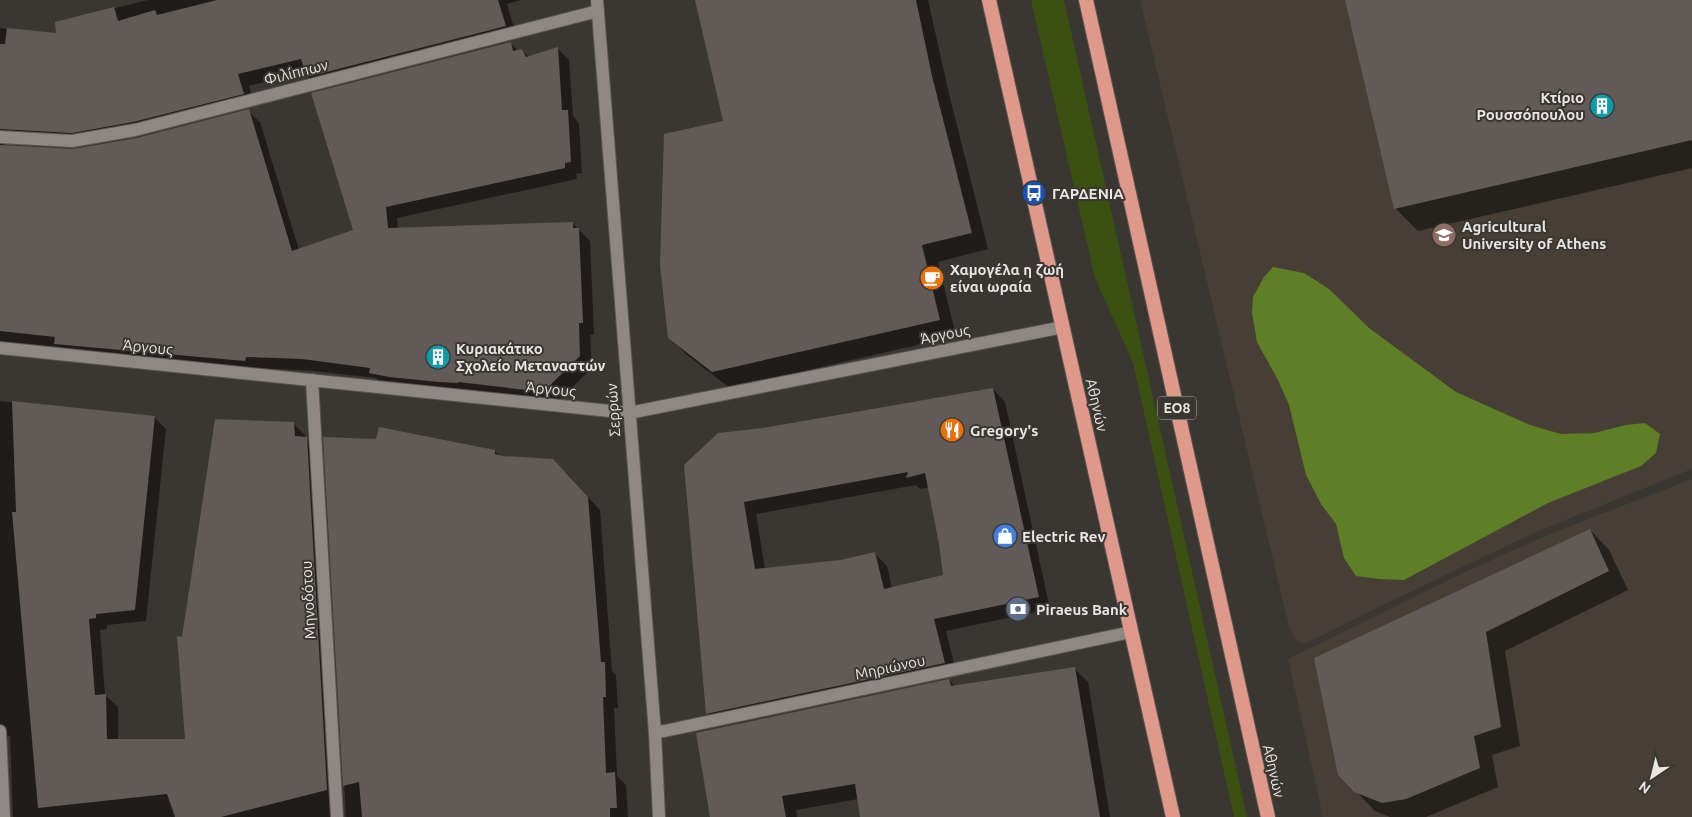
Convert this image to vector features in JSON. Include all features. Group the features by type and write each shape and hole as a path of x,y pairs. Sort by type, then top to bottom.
{"highway":[{"name":"Αθηνών","path":"989,0 1173,817"},
{"name":"Αθηνών","path":"1086,0 1268,817"}],"street":[{"name":"Φιλίππων","path":"0,137 72,141 135,130 597,5"},
{"name":"Σερρών","path":"597,5 655,733 659,817"},
{"name":"Άργους","path":"0,348 629,413 1063,327"},
{"name":"Μηνοδότου","path":"312,380 337,817"},
{"name":"Μηριώνου","path":"655,733 1132,632"},
{"path":"0,731 4,817"}],"shaded area":[{"name":"Agricultural University of Athens","path":"1140,0 1692,0 1692,469 1538,531 1317,638 1306,643 1299,642 1293,636 1289,627"},
{"path":"1692,479 1692,817 1323,817 1288,659 1467,571 1550,534"}],"green space":[{"path":"1031,0 1064,0 1247,817 1234,817 1133,363 1095,278"},
{"path":"1273,267 1304,273 1329,289 1369,328 1456,392 1530,425 1561,434 1594,433 1626,425 1645,423 1660,434 1656,453 1641,466 1548,503 1404,580 1356,576 1344,558 1336,524 1321,504 1306,475 1289,405 1278,380 1257,342 1252,313 1253,297 1264,277"}],"building":[{"path":"217,0 498,0 506,26 307,77 301,59 238,74 244,94 133,122 72,133 0,129 0,44 5,44 7,28 56,33 55,22 114,7 118,21 155,10 157,15"},
{"path":"695,0 916,0 932,76 972,233 922,245 940,320 712,372 668,338 660,265 664,134 723,121"},
{"name":"Κτίριο Ρουσσόπουλου","path":"1345,0 1692,0 1692,140 1394,209"},
{"path":"511,42 513,51 522,49 526,57 558,47 562,110 568,110 571,162 565,163 565,168 386,207 388,228 573,222 573,228 579,228 583,323 579,323 580,356 543,392 458,382 389,377 369,373 370,368 302,359 246,357 245,361 54,344 55,337 0,331 0,145 73,149 137,138 249,109 292,251 353,230 311,93"},
{"path":"993,388 1039,597 934,619 945,663 706,714 684,465 718,433 763,428","holes":["908,472 906,478 925,473 943,575 884,589 875,552 840,560 755,569 744,502"]},
{"path":"12,401 155,416 135,610 96,614 96,618 89,619 95,695 106,694 107,739 185,739 177,636 182,637 215,419 294,422 295,436 307,437 327,790 221,817 175,817 167,794 38,808 12,512 16,512"},
{"path":"379,427 495,450 495,454 502,456 553,459 588,497 601,662 605,662 606,697 603,697 606,773 615,772 617,808 610,808 610,817 362,817 359,782 343,786 323,437 376,439"},
{"path":"1590,529 1609,571 1486,632 1501,727 1474,736 1480,768 1406,799 1382,803 1354,792 1338,775 1314,658"},
{"path":"1075,667 1100,817 860,817 855,784 782,796 786,817 710,817 696,733 949,679 951,686"}],"place":[{"name":"Κτίριο Ρουσσόπουλου","path":"1602,106"},
{"name":"ΓΑΡΔΕΝΙΑ","path":"1034,193"},
{"name":"Agricultural University of Athens","path":"1444,235"},
{"name":"Χαμογέλα η ζωή είναι ωραία","path":"932,278"},
{"name":"Κυριακάτικο Σχολείο Μεταναστών","path":"438,357"},
{"name":"Gregory's","path":"952,430"},
{"name":"Electric Rev","path":"1005,536"},
{"name":"Piraeus Bank","path":"1018,609"}]}
